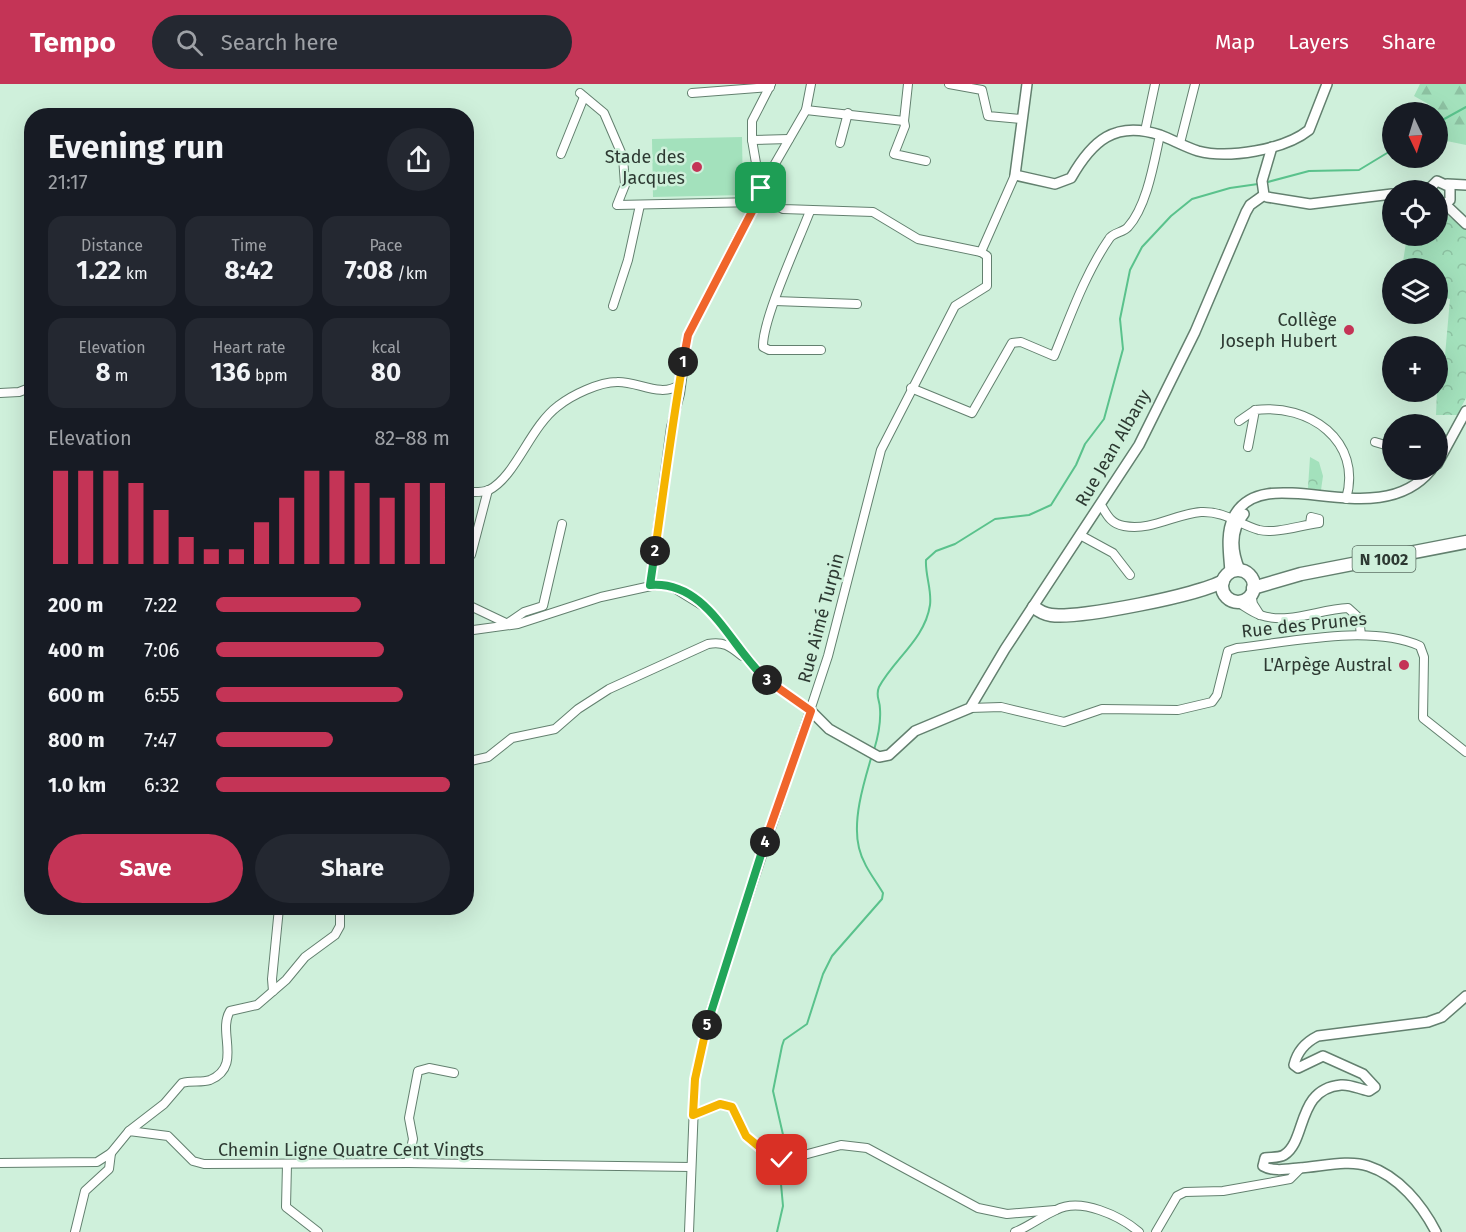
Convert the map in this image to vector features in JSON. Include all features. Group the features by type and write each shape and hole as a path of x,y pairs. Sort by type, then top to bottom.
{"main road":[{"name":"N 1002","path":"1034,608 1041,613 1053,616 1095,612 1178,596 1241,580 1301,574 1466,542"},
{"path":"1241,580 1246,599 1230,598 1241,580"},
{"name":"N 1002","path":"1178,596 1230,598"}],"street":[{"path":"650,585 671,427 680,394 679,385 688,335 757,202 761,190 806,110 811,84"},
{"path":"908,84 905,126 894,154 926,161"},
{"path":"949,84 982,90 988,116 1022,119"},
{"path":"770,86 752,121 752,140 761,190 775,207 810,211 873,212 918,239 981,252 1015,175 1027,84"},
{"path":"1145,132 1155,84"},
{"path":"1180,143 1195,84"},
{"path":"1015,175 1049,183 1063,183 1071,178 1088,150 1121,132 1145,132 1160,135 1213,154 1272,147 1309,130 1327,84"},
{"path":"692,93 770,86"},
{"path":"561,154 582,95 604,113 623,157 625,185 617,205 757,202"},
{"path":"806,110 904,121"},
{"path":"840,143 848,113"},
{"path":"911,388 972,412 1012,344 1022,342 1054,356 1082,291 1110,237 1127,228 1137,213 1154,165 1160,135"},
{"path":"752,140 789,140"},
{"path":"1272,147 1263,188 1276,200 1310,204 1382,195"},
{"path":"1448,184 1466,187"},
{"path":"1448,200 1466,187"},
{"name":"Rue Jean Albany","path":"970,708 1139,445 1195,332 1250,205 1263,188"},
{"path":"1448,204 1454,215 1466,224"},
{"path":"613,306 640,205"},
{"path":"810,211 775,301 763,340 764,347 769,350 821,350"},
{"name":"Rue Aimé Turpin","path":"688,1232 695,1079 716,991 828,656 881,450 955,306 987,286 987,256 981,252"},
{"path":"775,301 857,304"},
{"path":"474,491 488,490 500,483 534,430 568,399 614,382 663,390 679,385"},
{"path":"0,393 24,390"},
{"path":"1248,447 1255,410"},
{"path":"1239,421 1255,410 1288,410 1310,418 1334,437 1343,449 1349,468 1346,499"},
{"path":"1448,444 1466,411"},
{"path":"1375,442 1382,444"},
{"path":"1261,616 1241,580 1234,555 1232,543 1236,519 1265,496 1281,493 1372,499 1399,492 1416,480"},
{"path":"474,544 488,490"},
{"path":"1101,505 1109,519 1123,526 1150,526 1199,512 1236,519 1265,531 1310,524"},
{"path":"507,624 524,612 543,606 562,524"},
{"path":"1080,535 1113,553 1130,575"},
{"path":"474,630 550,616 601,597 650,585 674,588 708,609 746,658 781,692 811,711"},
{"path":"1230,598 1261,616 1304,616 1348,608 1359,618 1361,635"},
{"path":"474,608 507,624"},
{"name":"Rue des Prunes","path":"811,711 829,729 879,757 889,755 915,731 970,708 1001,707 1064,722 1102,709 1179,710 1212,702 1217,695 1228,651 1237,648 1361,635 1408,640 1420,646 1424,657 1423,718 1466,752"},
{"path":"474,760 488,757 512,738 555,729 578,709 609,689 708,644 719,642 746,658"},
{"path":"273,991 272,979 278,915"},
{"path":"0,1163 88,1163 97,1162 111,1153 129,1131 151,1116 182,1083 203,1082 220,1073 229,1052 227,1016 230,1011 257,1005 305,957 335,935 340,926 340,915"},
{"path":"1436,1232 1424,1208 1404,1189 1368,1166 1267,1169 1263,1166 1263,1162 1265,1158 1282,1156 1291,1148 1306,1109 1320,1093 1339,1085 1369,1091 1375,1087 1363,1074 1323,1056 1298,1068 1294,1065 1295,1061 1310,1040 1318,1036 1428,1022 1442,1017 1466,996"},
{"path":"408,1163 413,1138 409,1118 418,1071 429,1068 454,1073"},
{"path":"693,1115 720,1104 732,1107 746,1136 779,1160 827,1147 852,1145 867,1148 938,1189 985,1211 1007,1214 1077,1206 1116,1216 1139,1232"},
{"name":"Chemin Ligne Quatre Cent Vingts","path":"129,1131 168,1136 193,1161 204,1164 408,1163 691,1167"},
{"path":"75,1232 85,1191 109,1169 111,1153"},
{"path":"287,1164 286,1207 318,1232"},
{"path":"1156,1232 1177,1196 1185,1192 1223,1191 1290,1179 1301,1168"},
{"path":"1015,1232 1033,1225 1055,1210"}],"green space":[{"path":"1420,84 1466,84 1466,145 1448,141 1448,102 1425,102 1414,96"},
{"name":"Stade des Jacques","path":"742,137 743,195 653,197 652,139"},
{"path":"1448,216 1466,230 1466,398 1457,415 1436,414 1437,402 1448,402 1447,336 1450,299 1448,299 1448,258 1404,258 1405,246 1448,246"},
{"path":"1310,457 1319,462 1323,476 1321,490 1308,488"}],"waterway":[{"path":"1448,117 1466,107"},
{"path":"1264,183 1309,171 1359,170 1382,156"},
{"path":"874,750 880,719 877,693 879,687 916,639 927,617 930,599 926,560 936,551 955,544 995,519 1029,515 1051,505 1076,465 1085,444 1104,419 1123,349 1120,319 1130,270 1142,247 1171,216 1192,199 1230,188 1258,184"},
{"path":"777,1232 783,1206 779,1162 784,1139 773,1091 782,1046 784,1040 807,1024 823,974 832,956 882,899 883,893 863,860 857,837 860,801 872,755"}],"place":[{"name":"Stade des Jacques","path":"697,167"},
{"name":"Collège Joseph Hubert","path":"1349,330"},
{"name":"L'Arpège Austral","path":"1404,665"}],"route":[{"path":"761,188 757,202 688,335 679,385 680,394 671,427 650,585 660,584 674,588 692,597 708,609 746,658 764,677 781,692 811,711 716,991 695,1079 693,1115 720,1104 732,1107 746,1136 769,1155 782,1160"}]}
